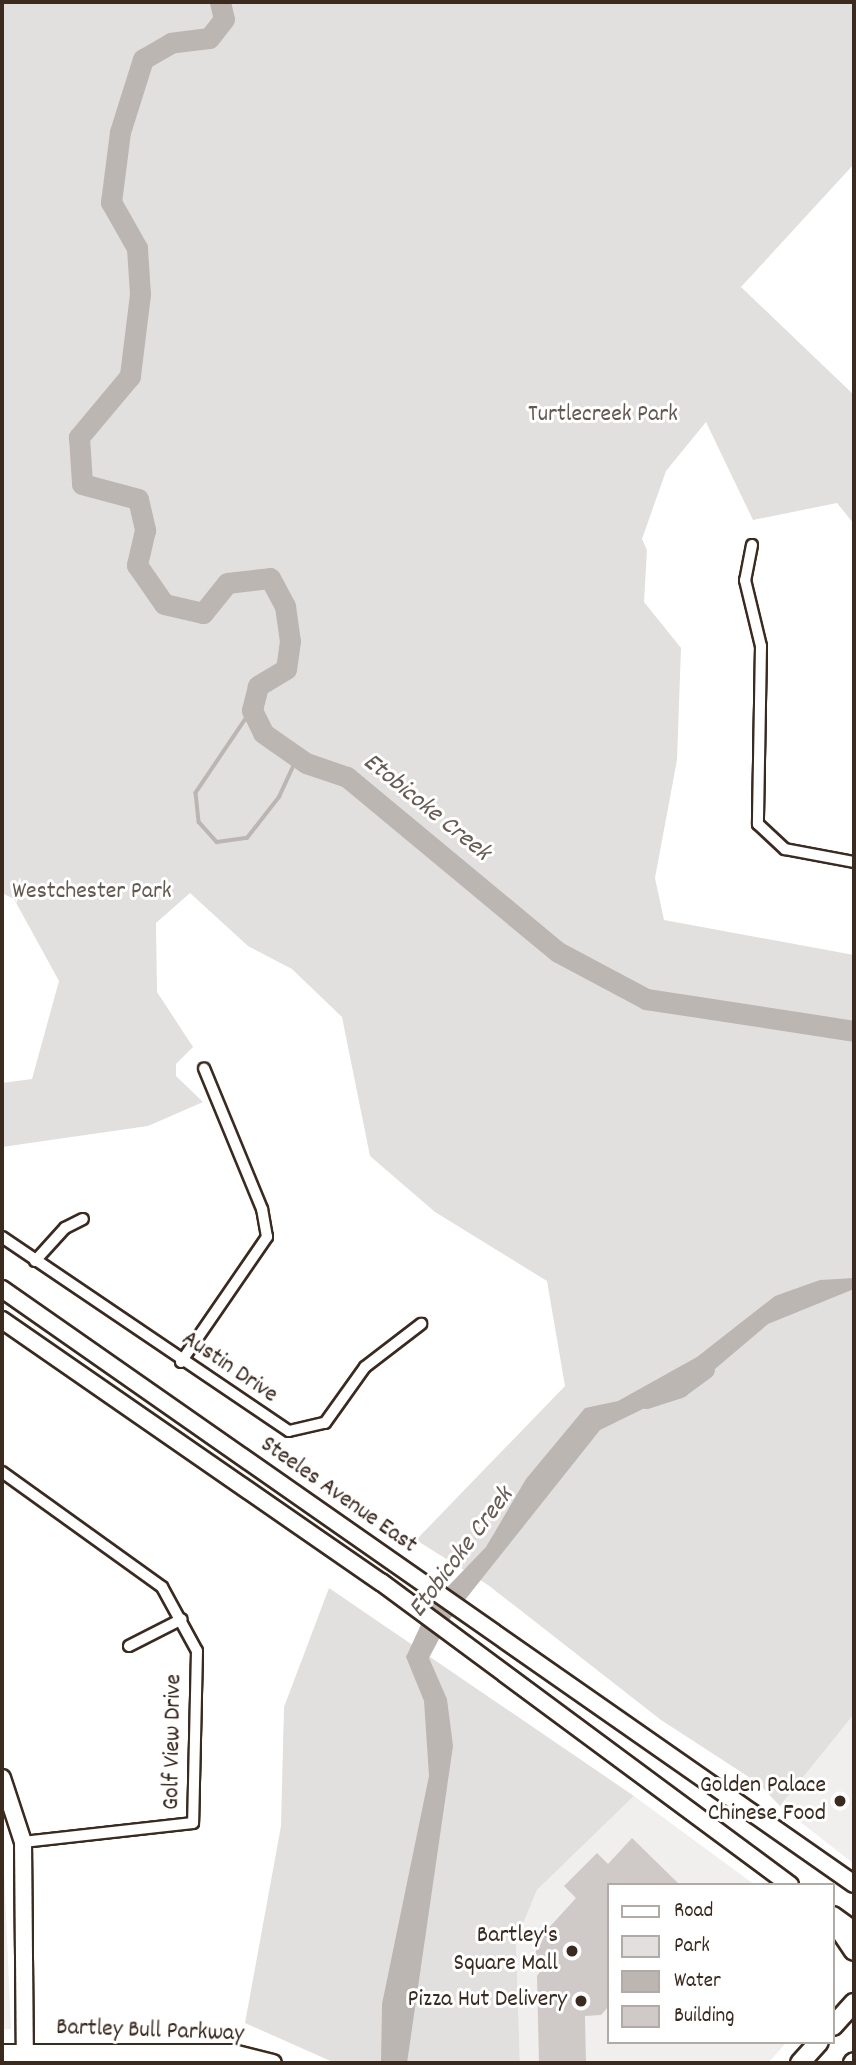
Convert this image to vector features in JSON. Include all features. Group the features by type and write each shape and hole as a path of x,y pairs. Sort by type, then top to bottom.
{"main road":[{"name":"Steeles Avenue East","path":"2,1289 495,1636 854,1884"},
{"name":"Steeles Avenue East","path":"2,1320 482,1654 787,1883"},
{"name":"Bartley Bull Parkway","path":"2,1778 23,1842 25,2052"},
{"path":"835,1919 854,1930"},
{"path":"835,1921 854,1951"},
{"path":"835,2024 854,2003"},
{"path":"800,2063 817,2044"},
{"name":"Bartley Bull Parkway","path":"2,2053 141,2057 233,2053 273,2063"}],"street":[{"path":"752,545 745,580 761,646 758,824 785,849 854,862"},
{"path":"181,1362 267,1237 262,1209 204,1068"},
{"path":"35,1261 65,1228 83,1219"},
{"name":"Austin Drive","path":"2,1237 275,1424 303,1431 325,1423 365,1367 421,1324"},
{"name":"Golf View Drive","path":"2,1472 162,1587 182,1619 197,1651 192,1823 23,1842"},
{"path":"129,1646 182,1619"}],"shaded area":[{"path":"854,1714 854,1864 780,1806"},
{"path":"634,1796 752,1883 608,1883 608,2044 785,2044 768,2063 520,2063 516,1941 537,1890"},
{"path":"2,1822 11,2029 2,2030"}],"green space":[{"path":"2,2 854,2 854,164 741,287 854,395 854,524 837,503 753,520 706,422 666,471 642,539 647,550 644,602 681,648 677,760 655,878 664,920 854,955 854,1714 780,1806 758,1783 661,1720 488,1585 416,1540 565,1386 547,1281 435,1212 370,1156 342,1017 292,969 248,946 190,893 156,923 157,992 193,1047 176,1064 176,1076 203,1102 148,1126 2,1147 2,1083 32,1079 59,981 14,899 2,893"},
{"path":"329,1588 634,1796 537,1890 516,1941 520,2063 335,2063 245,2023 281,1826 284,1707"}],"water":[{"path":"854,1278 854,1289 768,1324 702,1380 600,1430 449,1620 429,1658 447,1699 453,1746 407,2063 381,2063 382,2004 429,1776 424,1701 406,1657 430,1605 486,1547 526,1479 585,1408 618,1401 697,1357 775,1296 820,1280"}],"building":[{"name":"Bartley's Square Mall","path":"632,1838 678,1883 608,1883 608,2007 601,2015 585,2016 586,2063 539,2063 537,1976 544,1966 536,1960 535,1943 576,1898 564,1886 597,1853 608,1864"}],"waterway":[{"name":"Etobicoke Creek","path":"220,2 224,19 209,38 171,43 143,59 120,132 111,202 137,248 140,294 130,376 79,437 82,484 138,499 145,530 137,565 164,604 203,613 227,583 270,578 285,606 290,641 286,669 258,686 252,710 263,733 306,763 347,777 558,952 646,999 854,1031"},
{"path":"252,710 196,793 199,822 217,842 247,838 279,797 297,758"},
{"name":"Etobicoke Creek","path":"646,1398 679,1387 704,1369"}],"place":[{"name":"Golden Palace Chinese Food","path":"840,1801"},
{"name":"Bartley's Square Mall","path":"572,1951"},
{"name":"Pizza Hut Delivery","path":"581,2001"}],"park label":[{"name":"Turtlecreek Park","path":"603,416"},
{"name":"Westchester Park","path":"92,893"}]}
